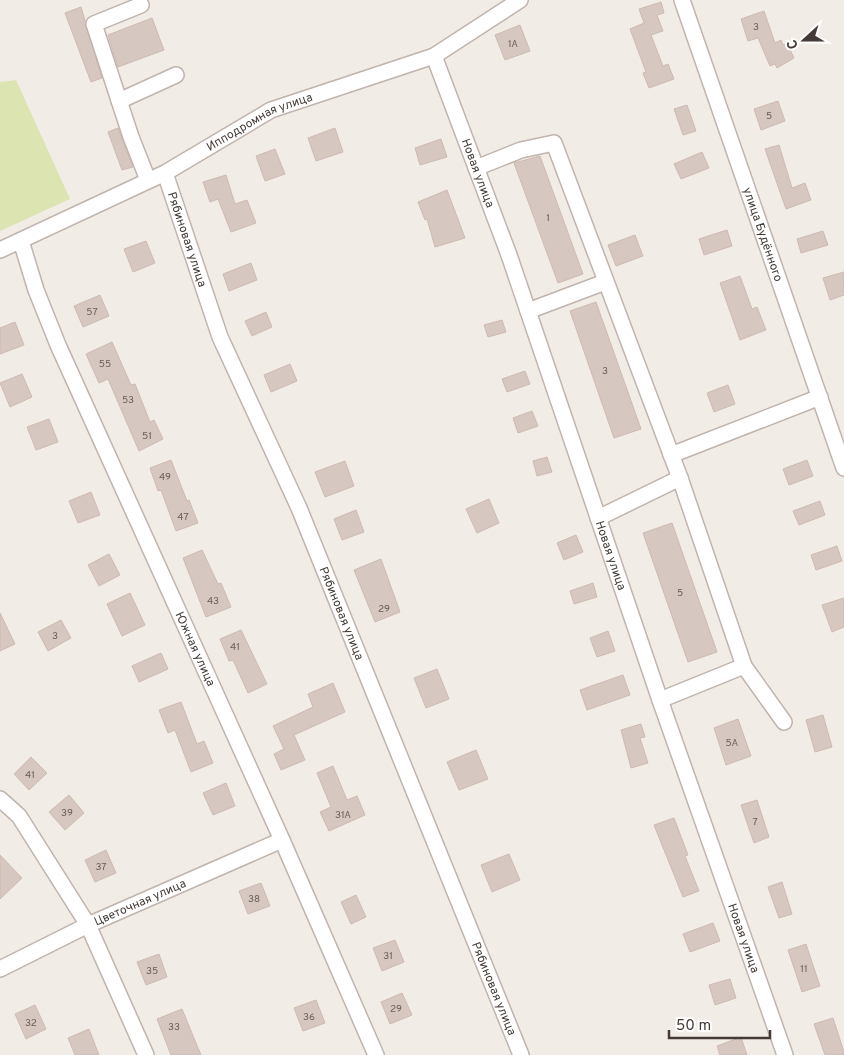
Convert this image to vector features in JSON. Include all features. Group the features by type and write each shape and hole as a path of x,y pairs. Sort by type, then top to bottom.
{"street":[{"name":"Ипподромная улица","path":"0,250 164,173 271,110 434,56 520,0"},
{"name":"улица Будённого","path":"682,0 844,468"},
{"path":"141,5 94,24 119,101 148,180"},
{"name":"Новая улица","path":"434,56 528,311 660,700 785,1055"},
{"path":"119,101 176,75"},
{"path":"476,168 521,150 554,144 680,478 744,666 784,722"},
{"name":"Рябиновая улица","path":"164,173 220,337 299,508 521,1055"},
{"name":"Южная улица","path":"21,241 36,290 58,345 282,840 376,1055"},
{"path":"528,311 605,282"},
{"path":"671,455 820,397"},
{"path":"598,518 680,478"},
{"path":"660,700 744,666"},
{"path":"0,798 18,816 88,925 146,1055"},
{"name":"Цветочная улица","path":"0,969 88,925 282,840"}],"green space":[{"path":"16,80 70,199 0,231 0,82"}],"building":[{"path":"661,2 664,13 657,15 663,31 651,35 663,66 668,64 674,79 649,88 643,73 646,72 630,29 644,23 639,9"},
{"path":"81,7 102,78 91,82 65,13"},
{"path":"764,11 775,43 781,40 783,45 787,43 794,58 777,68 775,64 770,66 758,38 748,41 741,19"},
{"path":"152,18 164,50 118,67 108,35"},
{"path":"520,25 530,51 505,60 495,35"},
{"path":"778,101 785,121 761,130 754,109"},
{"path":"687,105 696,131 683,135 674,109"},
{"path":"118,128 133,167 122,170 108,132"},
{"path":"335,128 343,152 316,161 308,138"},
{"path":"441,139 447,157 420,165 415,148"},
{"path":"779,145 792,188 805,183 811,200 786,209 765,149"},
{"path":"275,149 285,174 265,181 256,156"},
{"path":"702,152 709,168 681,179 674,164"},
{"path":"540,156 583,274 558,283 514,163"},
{"path":"226,175 235,204 247,200 256,223 231,232 218,199 210,202 203,182"},
{"path":"447,190 465,238 435,247 427,219 425,220 418,202"},
{"path":"727,230 732,246 704,255 699,239"},
{"path":"823,231 828,245 801,253 797,239"},
{"path":"635,235 643,256 616,266 608,245"},
{"path":"146,241 155,263 133,272 124,249"},
{"path":"251,263 257,280 229,291 223,274"},
{"path":"844,272 844,295 830,300 823,278"},
{"path":"740,276 752,309 757,307 766,330 740,340 720,283"},
{"path":"100,295 109,316 83,327 74,306"},
{"path":"596,302 641,429 614,438 570,311"},
{"path":"266,312 272,327 252,336 245,321"},
{"path":"502,320 506,332 488,337 484,325"},
{"path":"15,322 24,345 0,354 0,328"},
{"path":"112,342 131,385 135,384 150,422 154,420 163,439 139,451 108,379 99,383 86,354"},
{"path":"290,364 297,381 271,392 264,375"},
{"path":"525,371 530,384 507,392 502,379"},
{"path":"22,374 32,397 10,407 0,383"},
{"path":"728,385 735,404 714,412 707,393"},
{"path":"532,411 538,426 518,433 513,418"},
{"path":"49,419 58,442 36,450 27,427"},
{"path":"547,457 552,472 537,476 533,461"},
{"path":"171,460 198,523 176,531 161,490 158,491 150,468"},
{"path":"807,460 813,476 789,485 783,469"},
{"path":"345,461 354,486 325,497 315,472"},
{"path":"91,492 100,515 78,523 69,501"},
{"path":"489,499 499,523 477,533 466,509"},
{"path":"820,501 825,515 799,525 793,511"},
{"path":"356,510 364,532 342,540 334,519"},
{"path":"672,523 717,652 688,662 643,533"},
{"path":"576,535 583,552 564,560 557,543"},
{"path":"837,546 842,561 816,570 811,555"},
{"path":"202,550 218,584 221,583 231,607 206,617 183,558"},
{"path":"109,554 120,575 99,586 88,565"},
{"path":"381,559 400,612 375,622 354,570"},
{"path":"593,583 597,597 574,604 570,591"},
{"path":"130,593 145,625 122,636 107,604"},
{"path":"844,598 844,627 832,632 822,605"},
{"path":"0,613 15,644 0,651"},
{"path":"61,620 71,638 48,651 38,632"},
{"path":"241,630 267,684 248,693 233,660 229,661 220,639"},
{"path":"608,631 615,651 597,657 590,638"},
{"path":"161,653 168,669 139,682 132,666"},
{"path":"437,669 449,699 426,708 414,678"},
{"path":"623,675 630,695 587,710 580,690"},
{"path":"333,683 345,712 294,735 305,760 281,770 274,754 284,749 273,726 313,707 308,694"},
{"path":"181,702 197,744 204,741 213,763 191,772 175,730 168,733 159,710"},
{"path":"823,715 832,747 815,752 806,720"},
{"path":"738,719 751,756 726,765 714,728"},
{"path":"641,724 645,737 640,738 648,763 631,768 621,730"},
{"path":"476,750 488,779 459,790 447,762"},
{"path":"31,757 47,773 29,790 14,774"},
{"path":"333,766 347,800 357,796 365,815 329,831 320,812 331,807 317,773"},
{"path":"226,783 235,806 213,815 203,793"},
{"path":"69,795 84,813 65,830 49,812"},
{"path":"757,800 769,837 754,843 741,805"},
{"path":"674,818 688,855 685,856 699,891 683,897 654,825"},
{"path":"106,850 116,873 95,882 85,860"},
{"path":"509,854 520,880 492,892 481,865"},
{"path":"0,855 22,878 0,899"},
{"path":"782,882 792,914 779,918 768,887"},
{"path":"261,883 270,906 248,914 239,891"},
{"path":"356,895 366,917 351,924 341,902"},
{"path":"713,923 720,941 690,952 683,934"},
{"path":"395,940 404,962 382,971 373,948"},
{"path":"806,944 820,986 802,992 788,950"},
{"path":"159,954 167,977 146,985 137,962"},
{"path":"730,979 736,998 715,1005 709,985"},
{"path":"402,993 412,1015 390,1024 381,1002"},
{"path":"316,1000 325,1023 303,1031 294,1008"},
{"path":"35,1005 46,1029 26,1039 15,1014"},
{"path":"182,1009 201,1055 171,1055 157,1019"},
{"path":"833,1018 844,1055 825,1055 814,1024"},
{"path":"89,1029 99,1055 75,1055 68,1038"},
{"path":"741,1037 747,1055 720,1055 717,1046"}]}
